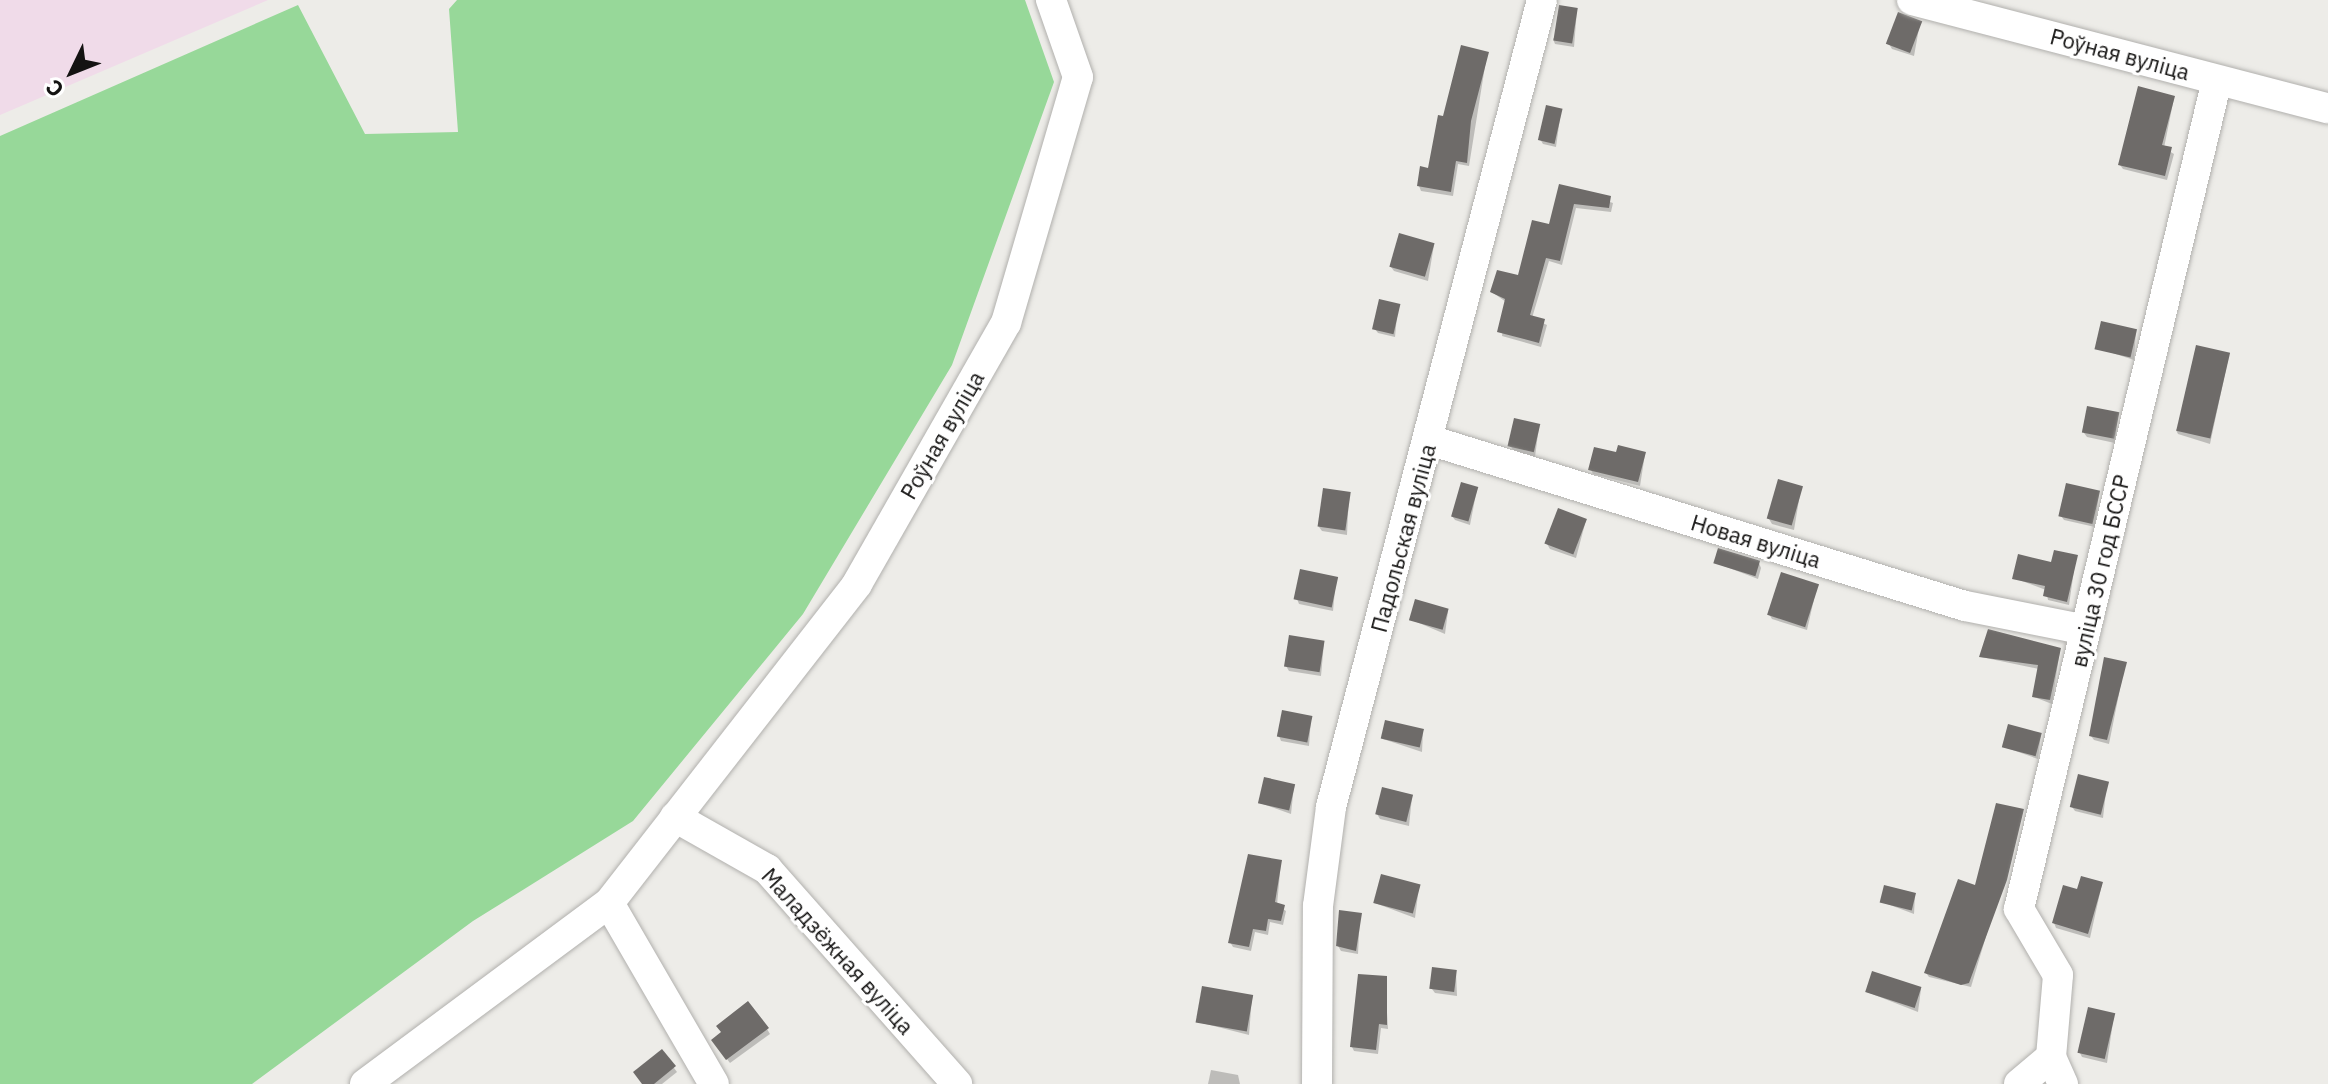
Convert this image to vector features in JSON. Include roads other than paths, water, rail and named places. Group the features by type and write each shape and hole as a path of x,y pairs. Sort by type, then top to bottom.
{"street":[{"name":"Роўная вуліца","path":"675,817 857,584 1006,323 1078,77 1051,0"},
{"name":"Падольская вуліца","path":"1317,1084 1318,906 1331,807 1542,0"},
{"name":"Роўная вуліца","path":"1912,0 2328,108"},
{"name":"вуліца 30 год БССР","path":"2019,1084 2057,1070 2058,975 2019,909 2217,80"},
{"name":"Новая вуліца","path":"1429,440 1965,606 2086,630"},
{"path":"365,1084 609,903 675,817"},
{"name":"Маладзёжная вуліца","path":"675,817 767,869 957,1084"},
{"path":"609,903 714,1084"}]}
